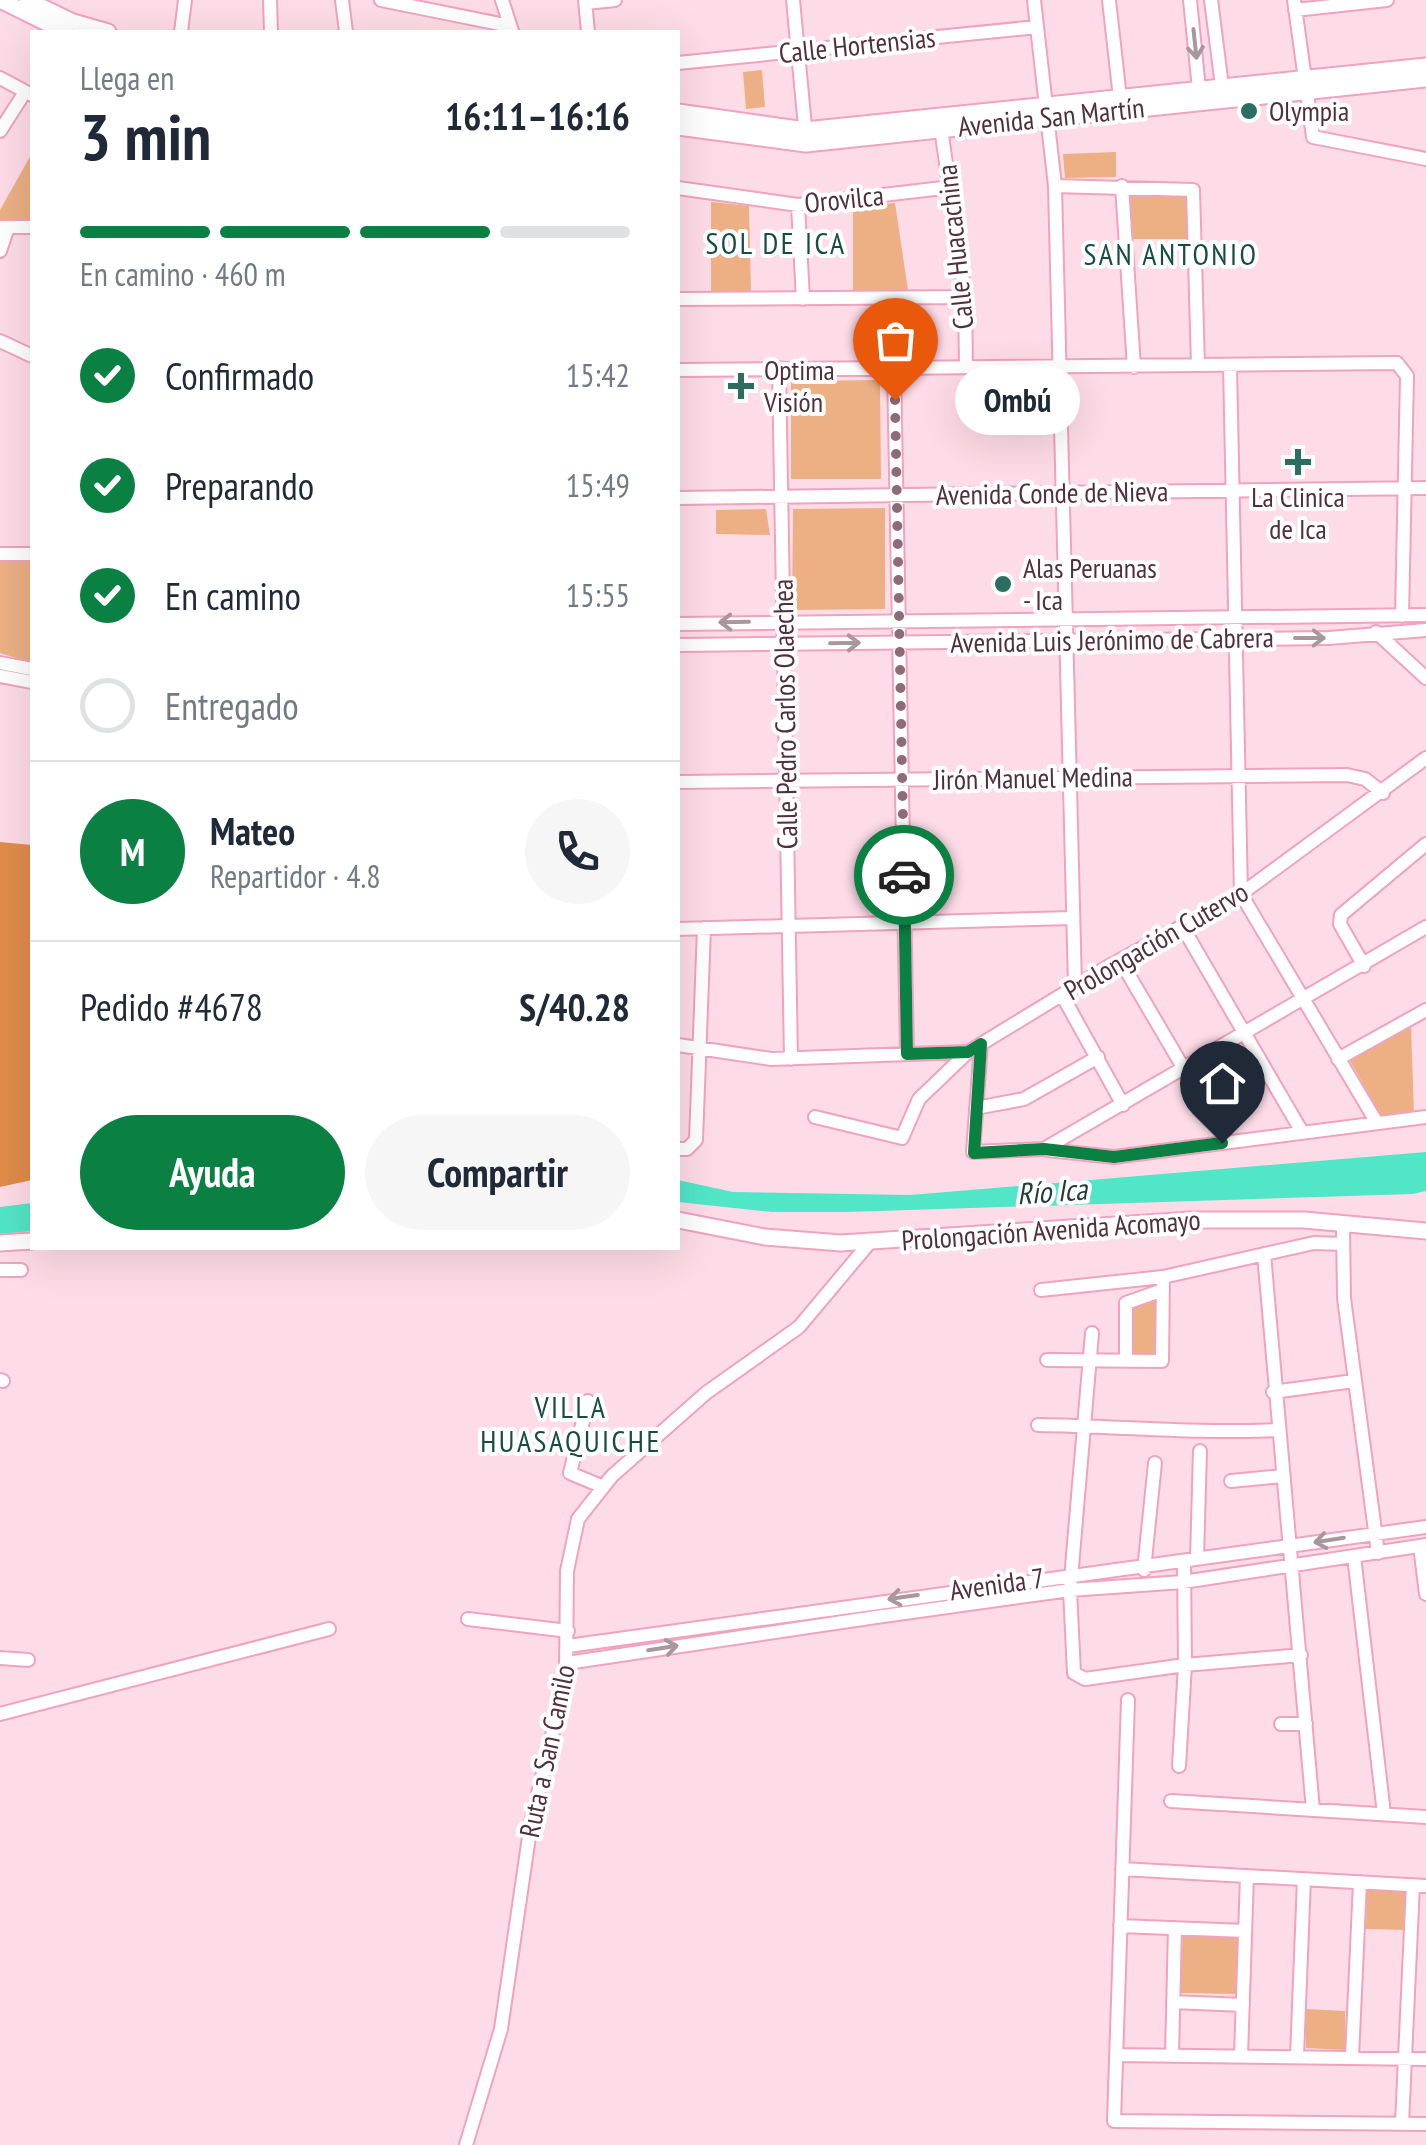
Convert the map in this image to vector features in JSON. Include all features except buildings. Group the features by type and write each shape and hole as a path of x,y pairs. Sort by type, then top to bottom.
{"main road":[{"path":"0,0 61,30"},
{"path":"26,0 101,30"},
{"name":"Avenida San Martín","path":"680,112 806,137 1304,85 1426,66"},
{"name":"Avenida San Martín","path":"680,127 806,137 941,128 1120,98 1222,86 1426,79"},
{"name":"Prolongación Avenida Acomayo","path":"680,1220 796,1241 871,1242 1192,1220 1304,1220 1426,1231"},
{"path":"0,1243 30,1241"}],"street":[{"path":"182,30 185,0"},
{"path":"270,0 270,30"},
{"path":"342,0 346,30"},
{"path":"381,0 424,4 511,29"},
{"path":"502,0 511,29"},
{"path":"588,30 585,2 615,0"},
{"path":"793,0 806,137"},
{"path":"1034,0 1056,186 1074,986"},
{"path":"1110,0 1120,98"},
{"path":"1190,0 1200,89"},
{"path":"1211,0 1222,86"},
{"path":"1388,0 1295,5 1310,134 1322,141 1426,160"},
{"name":"Calle Hortensias","path":"680,63 1037,27"},
{"path":"0,78 29,94 0,131"},
{"name":"Calle Huacachina","path":"941,128 965,298 966,367"},
{"path":"1056,186 1186,186 1195,193 1198,365"},
{"path":"1122,186 1134,367"},
{"name":"Orovilca","path":"680,188 798,205 951,187"},
{"path":"798,205 803,299"},
{"path":"0,251 4,227 30,227"},
{"path":"680,299 965,298"},
{"path":"0,341 30,355"},
{"path":"680,370 1393,362 1404,368 1402,616"},
{"path":"1230,365 1241,894 1378,1122"},
{"name":"Calle Pedro Carlos Olaechea","path":"779,368 791,1059"},
{"path":"894,368 907,1054"},
{"name":"Avenida Conde de Nieva","path":"680,498 1426,488"},
{"path":"0,554 30,554"},
{"name":"Avenida Luis Jerónimo de Cabrera","path":"680,624 1426,615"},
{"path":"1359,618 1426,678"},
{"name":"Avenida Luis Jerónimo de Cabrera","path":"680,645 1067,642 1426,630"},
{"path":"0,663 30,669"},
{"path":"0,676 30,682"},
{"name":"Prolongación Cutervo","path":"814,1117 903,1136 918,1099 968,1052 1074,986 1241,894 1424,766"},
{"name":"Jirón Manuel Medina","path":"680,782 1356,776 1383,793"},
{"path":"1364,966 1340,924 1342,915 1426,844"},
{"path":"680,929 1073,918"},
{"path":"1182,926 1302,1132"},
{"path":"684,1148 696,1140 704,928"},
{"path":"1044,1149 1426,928"},
{"path":"1120,960 1184,1069"},
{"path":"1062,995 1122,1106"},
{"path":"1338,1059 1426,1010"},
{"path":"981,1044 974,1153 1044,1149 1114,1157 1426,1117"},
{"path":"680,1045 791,1059 968,1052"},
{"path":"976,1108 1024,1099 1098,1057"},
{"path":"1342,1226 1354,1381 1378,1553"},
{"name":"Ruta a San Camilo","path":"466,2145 501,2029 531,1823 567,1663 566,1584 574,1530 602,1486 731,1372 799,1327 871,1242"},
{"path":"1126,1361 1126,1303 1163,1284 1264,1254 1314,1243 1342,1244"},
{"path":"1264,1254 1272,1392 1293,1565 1313,1810"},
{"path":"0,1270 21,1270"},
{"path":"1041,1290 1163,1284"},
{"path":"1047,1360 1162,1361 1163,1284"},
{"path":"1092,1332 1070,1590 1074,1674 1078,1678 1301,1655"},
{"path":"1272,1392 1354,1381"},
{"path":"588,1401 570,1473 602,1486"},
{"path":"1038,1425 1180,1433 1277,1430"},
{"path":"1179,1766 1183,1582 1191,1560 1200,1451"},
{"path":"1144,1584 1155,1463"},
{"path":"1231,1480 1282,1476"},
{"name":"Avenida 7","path":"568,1646 1072,1573 1426,1527"},
{"path":"1423,1546 1426,1594"},
{"name":"Avenida 7","path":"567,1663 1070,1590 1183,1582 1423,1546"},
{"path":"1354,1556 1384,1814"},
{"path":"468,1619 568,1630"},
{"path":"0,1714 329,1630"},
{"path":"0,1658 28,1660"},
{"path":"1128,1700 1114,2121 1426,2124"},
{"path":"1281,1724 1306,1724"},
{"path":"1171,1801 1426,1817"},
{"path":"1122,1869 1420,1886 1402,2123"},
{"path":"1241,2056 1246,1876"},
{"path":"1297,2056 1304,1879"},
{"path":"1352,2057 1360,1882"},
{"path":"1120,1926 1245,1931"},
{"path":"1172,2055 1175,1928"},
{"path":"1173,2002 1243,2005"},
{"path":"1116,2054 1426,2058"}],"shaded area":[{"path":"762,70 765,107 746,109 743,72"},
{"path":"1116,152 1116,177 1065,178 1063,154"},
{"path":"30,157 30,219 0,220 0,210"},
{"path":"1130,192 1188,192 1190,239 1132,239"},
{"path":"711,202 749,206 751,292 711,292"},
{"path":"895,203 908,290 853,291 853,207"},
{"path":"880,380 881,479 791,479 791,381"},
{"path":"885,508 885,609 792,610 793,509"},
{"path":"766,509 770,535 716,534 716,510"},
{"path":"0,562 30,562 30,662 0,653"},
{"path":"0,842 30,845 30,1180 0,1187"},
{"path":"1411,1025 1414,1114 1382,1117 1350,1061"},
{"path":"1159,1297 1157,1353 1131,1354 1131,1306"},
{"path":"1367,1887 1409,1889 1405,1930 1366,1929"},
{"path":"1183,1936 1237,1938 1237,1994 1178,1993"},
{"path":"1305,2009 1345,2011 1346,2050 1306,2048"}],"water":[{"name":"Río Ica","path":"1426,1152 1426,1191 1413,1194 772,1212 680,1202 680,1180 733,1192 910,1195"},
{"path":"30,1203 30,1231 0,1234 0,1207"}],"way so far":[{"path":"895,400 904,875"}],"place":[{"name":"Olympia","path":"1249,111"},
{"name":"Optima Visión","path":"741,386"},
{"name":"Ombú","path":"895,400"},
{"name":"La Clinica de Ica","path":"1298,462"},
{"name":"Alas Peruanas - Ica","path":"1003,584"}],"district":[{"name":"SOL DE ICA","path":"776,244"},
{"name":"SAN ANTONIO","path":"1171,255"},
{"name":"VILLA HUASAQUICHE","path":"571,1425"}],"route":[{"path":"904,875 907,1054 968,1052 981,1044 974,1153 1044,1149 1114,1157 1222,1143"}]}
